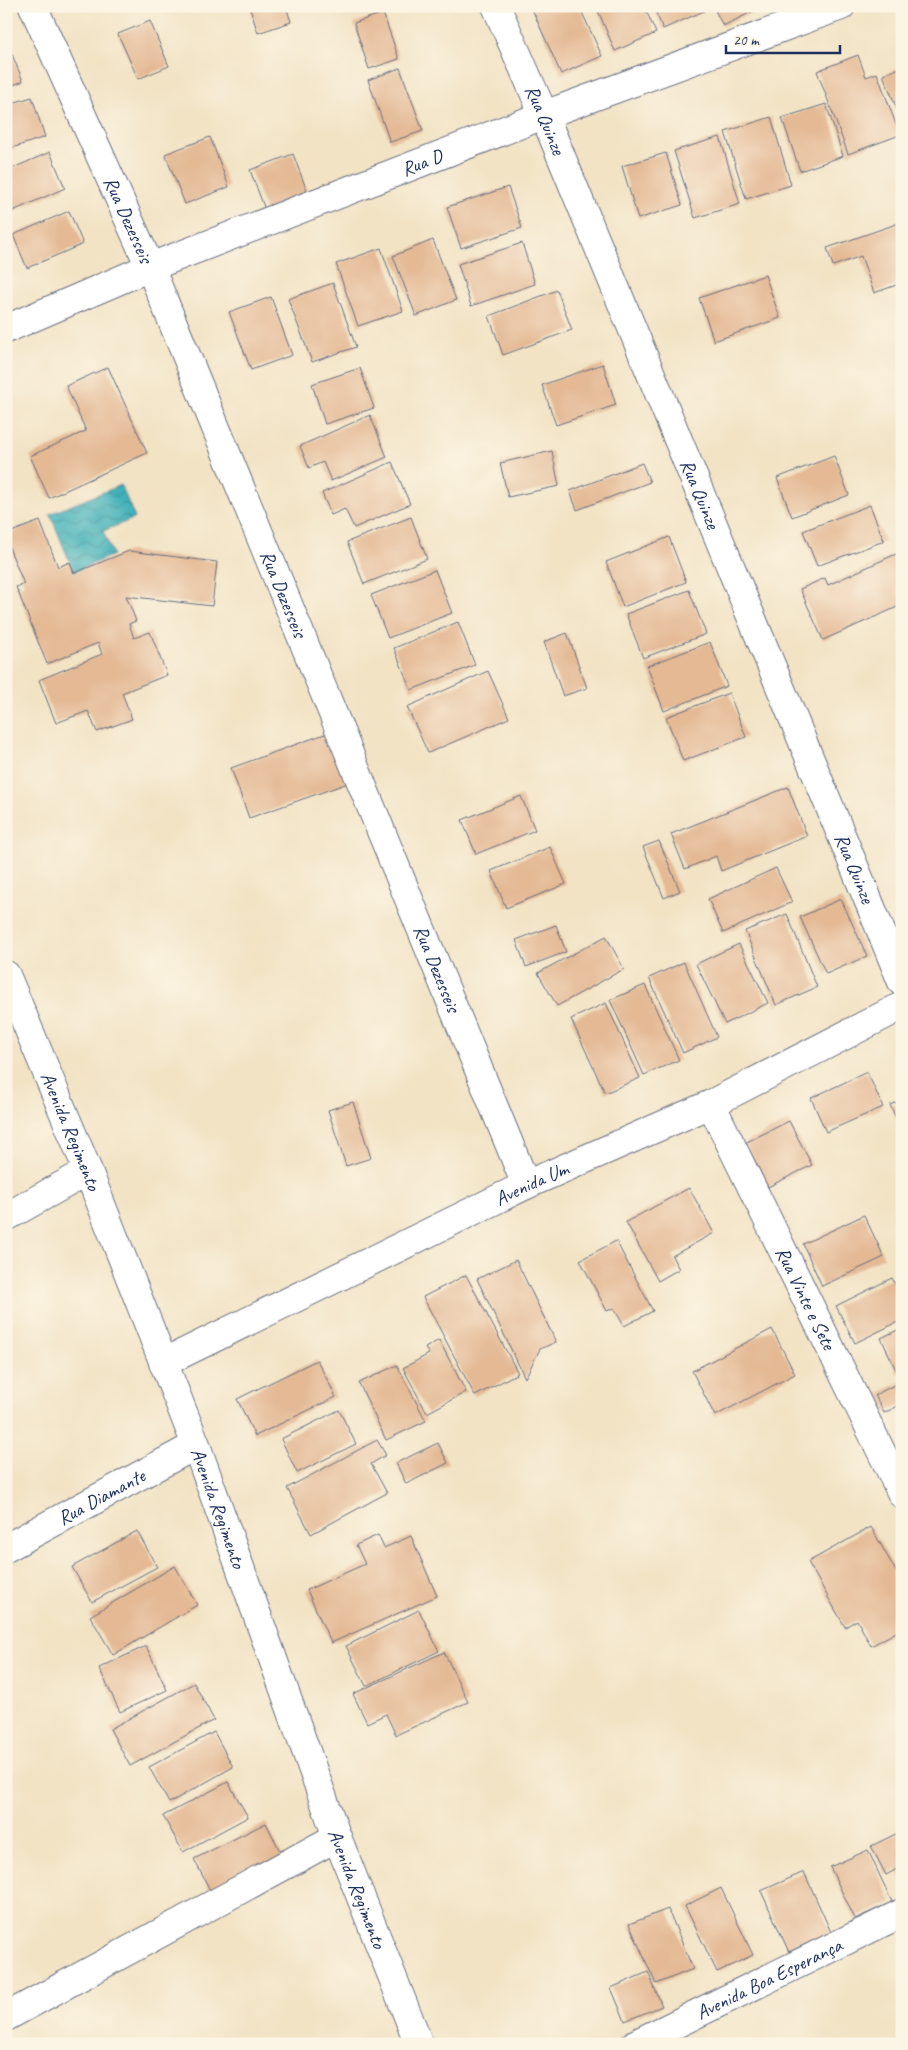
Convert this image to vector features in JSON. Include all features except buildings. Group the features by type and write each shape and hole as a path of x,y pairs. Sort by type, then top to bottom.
{"street":[{"name":"Rua Dezesseis","path":"33,6 150,267 526,1185"},
{"name":"Rua Quinze","path":"496,6 544,115 902,982"},
{"name":"Rua D","path":"6,329 150,267 544,115 841,6"},
{"name":"Avenida Regimento","path":"6,975 88,1171 162,1363 196,1445 337,1837 419,2044"},
{"name":"Avenida Um","path":"162,1363 526,1185 710,1104 902,1006"},
{"name":"Rua Vinte e Sete","path":"710,1104 902,1494"},
{"path":"6,1216 88,1171"},
{"name":"Rua Diamante","path":"6,1548 196,1445"},
{"path":"6,2017 337,1837"},
{"name":"Avenida Boa Esperança","path":"635,2044 902,1913"}],"water":[{"path":"121,485 135,518 103,531 113,555 74,572 50,514"}]}
